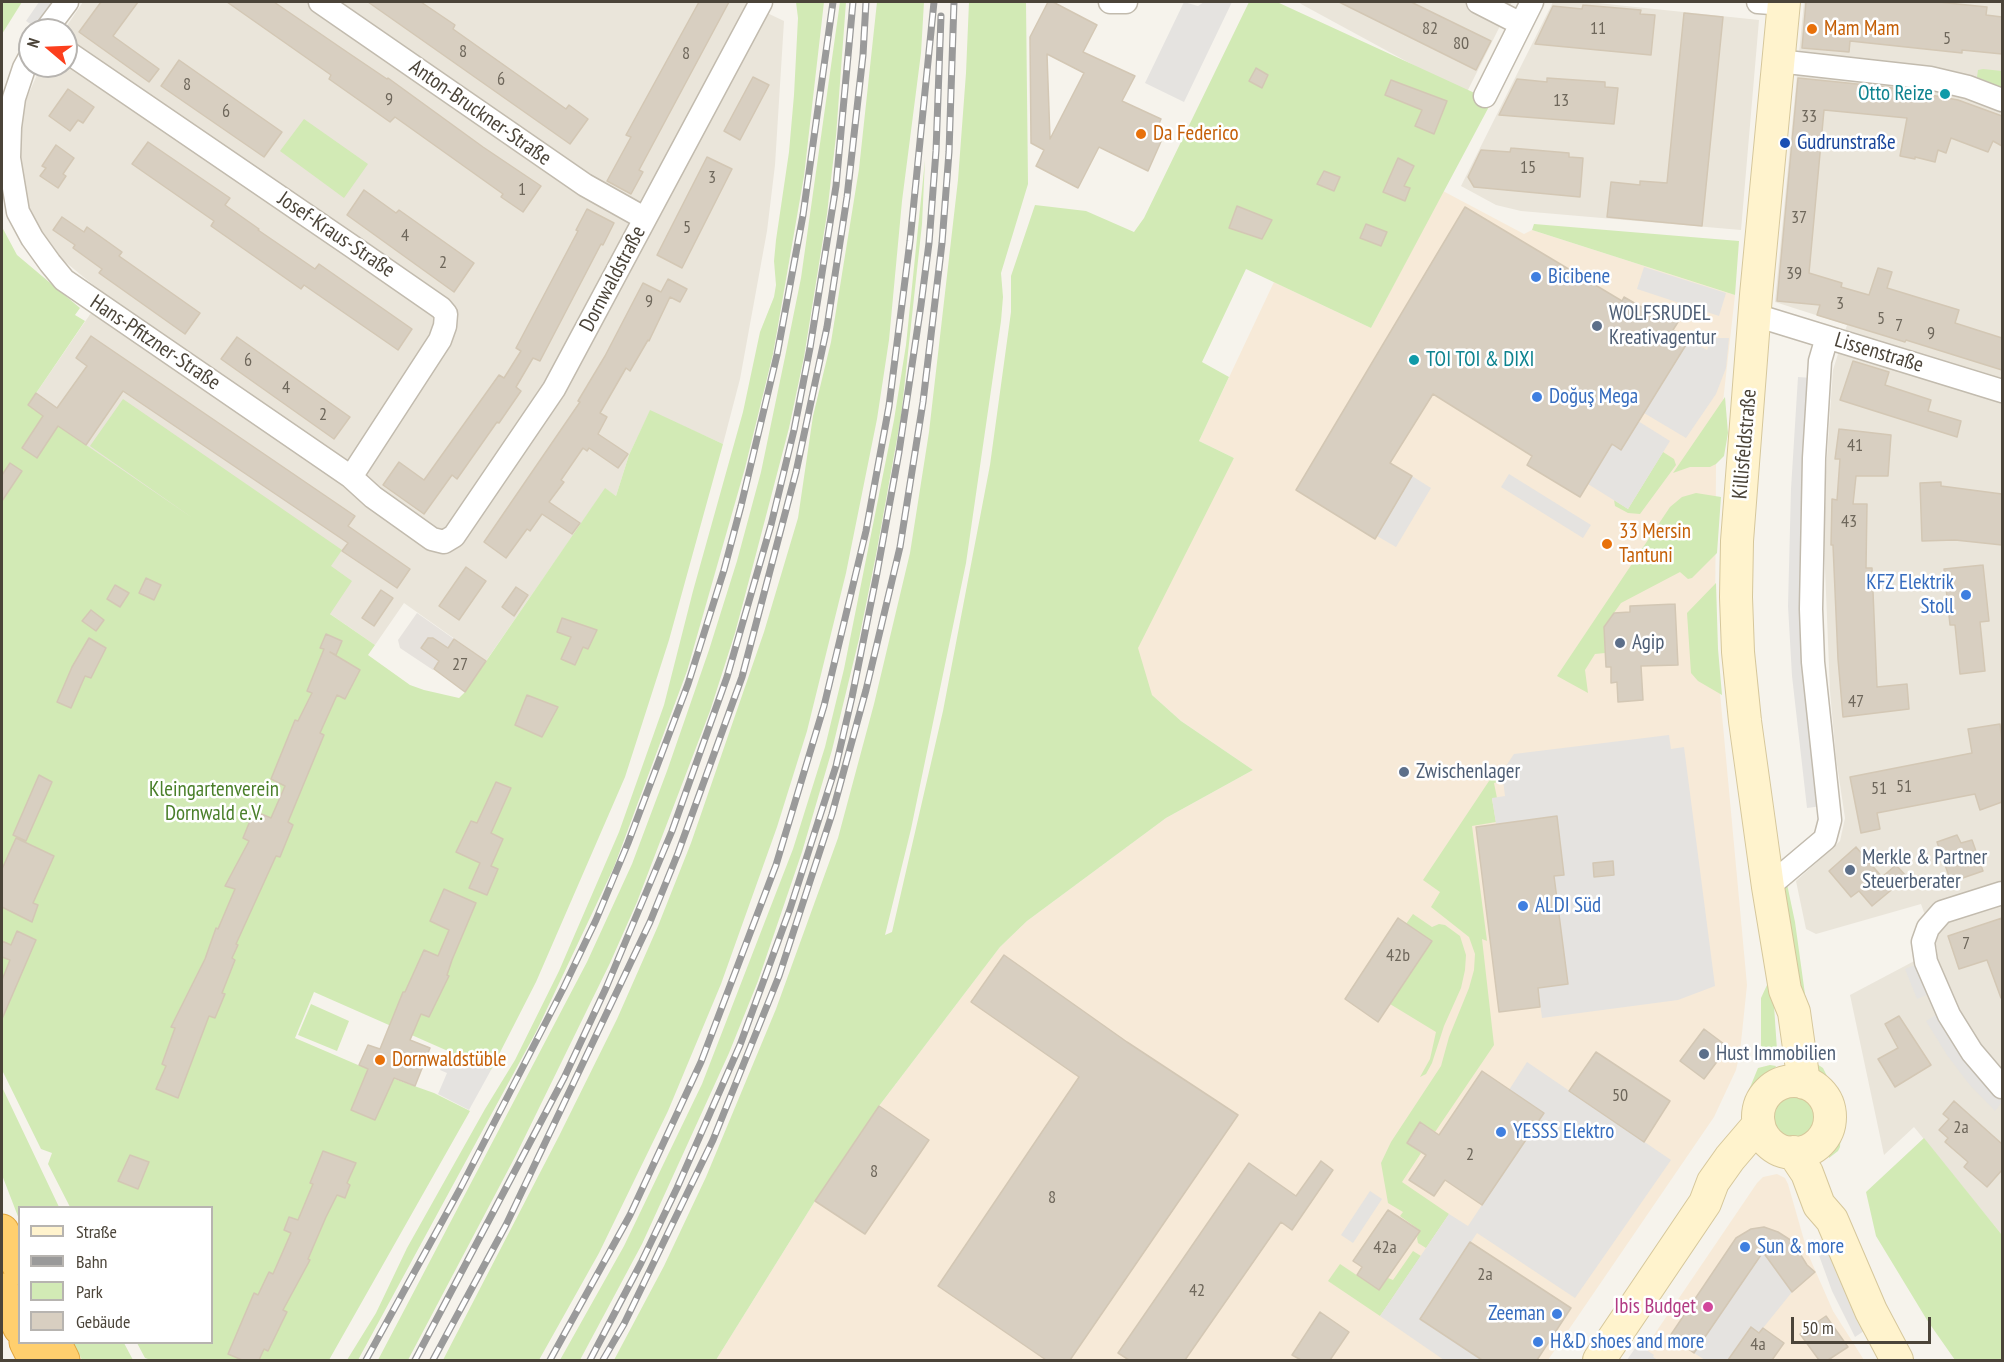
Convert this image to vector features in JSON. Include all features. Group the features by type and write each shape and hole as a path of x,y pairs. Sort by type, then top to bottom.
{"highway":[{"path":"2,1231 18,1264"},
{"path":"2,1290 18,1324"},
{"path":"27,1344 35,1360"},
{"path":"55,1344 63,1360"}],"main road":[{"name":"Killisfeldstraße","path":"1775,2 1778,61 1769,142 1737,541 1736,597 1738,652 1745,721 1768,887 1785,990 1794,1012 1791,1083"},
{"path":"1776,1142 1808,1149 1821,1140 1829,1118 1827,1103 1818,1090 1791,1083 1765,1095 1758,1111 1776,1142 1807,1173 1819,1205 1832,1221 1871,1311 1897,1360"},
{"path":"1821,1140 1824,1168 1833,1203 1832,1221"},
{"path":"1599,1360 1705,1203 1776,1142"}],"street":[{"path":"55,18 67,2"},
{"name":"Anton-Bruckner-Straße","path":"320,2 585,185 644,218"},
{"name":"Dornwaldstraße","path":"444,542 454,536 554,389 761,2"},
{"path":"1110,2 1126,2"},
{"path":"1478,2 1521,24"},
{"path":"1485,96 1532,2"},
{"name":"Josef-Kraus-Straße","path":"78,59 354,247 441,308 446,314 440,340 351,477"},
{"path":"1778,61 1930,78 1968,87 2002,100"},
{"name":"Hans-Pfitzner-Straße","path":"21,78 14,98 9,158 18,212 32,238 64,280 351,477 432,539 444,542"},
{"name":"Lissenstraße","path":"1755,315 2002,391"},
{"path":"1768,887 1825,839 1830,820 1813,662 1811,609 1814,458 1820,361 1827,337"},
{"path":"2002,893 1942,912 1928,928 1923,942 1926,962 1948,1015 1972,1052 2002,1087"}],"shaded area":[{"path":"39,2 57,2 46,18 28,18"},
{"path":"83,2 744,2 784,21 775,165 767,231 740,379 723,444 650,411 629,455 616,496 605,489 486,661 404,603 375,645 28,405 104,294 63,260 34,222 17,167 21,111 36,78 78,78 78,18 72,18"},
{"path":"1184,2 1198,6 1204,2 1232,2 1184,102 1145,83"},
{"path":"1299,2 1512,2 1467,92"},
{"path":"1553,2 1588,2 1759,20 1741,230 1521,211 1496,205 1461,186"},
{"path":"1804,2 2002,2 2002,1235 1914,1127 1884,1155 1850,995 1937,949 1921,904 1816,934 1806,929 1796,881 1840,841 1845,818 1836,758 1830,691 1824,544 1833,370 1847,325 1775,302"},
{"path":"1443,191 1524,234 1532,230 1735,295 1716,464 1715,639 1747,985 1736,1070 1714,1117 1548,1360 716,1360 815,1201 879,1106 1000,947 1027,921 1166,818 1253,770 1181,721 1107,655 1234,458 1199,441 1274,282 1371,328"},
{"path":"1644,267 1726,293 1719,316 1637,289"},
{"path":"1712,338 1729,338 1726,368 1716,394 1686,438 1644,413 1689,340 1707,350"},
{"path":"1798,377 1812,378 1822,806 1807,808 1792,676 1788,606 1791,489"},
{"path":"1638,421 1670,441 1628,509 1588,484 1612,444 1620,449"},
{"path":"1509,474 1591,525 1583,538 1501,487"},
{"path":"1412,476 1431,488 1396,547 1377,536"},
{"path":"417,613 454,639 433,670 400,648 398,640"},
{"path":"1669,735 1671,749 1684,747 1715,986 1678,1000 1542,1018 1538,988 1568,984 1554,876 1564,875 1557,817 1496,824 1492,798 1505,796 1502,772 1514,754"},
{"path":"1917,964 1929,994 1917,999 1905,969"},
{"path":"1939,1013 1991,1089 2002,1099 1995,1111 1969,1084 1947,1055 1926,1021"},
{"path":"448,1050 491,1070 469,1110 438,1094 447,1073 440,1070"},
{"path":"1527,1062 1671,1160 1575,1298 1477,1233 1420,1319 1482,1360 1444,1360 1380,1316 1449,1214 1468,1226 1543,1113 1509,1090"},
{"path":"1777,1174 1785,1178 1788,1184 1808,1254 1833,1311 1864,1360 1637,1360 1757,1183 1763,1177"},
{"path":"1370,1191 1382,1199 1353,1243 1341,1235"},
{"path":"1829,1246 1867,1329 1855,1337 1832,1291 1817,1250"},
{"path":"1763,1252 1792,1292 1759,1333 1750,1327 1728,1360 1705,1360 1694,1353"},
{"path":"1638,1344 1654,1355 1653,1357 1658,1360 1627,1360"}],"green space":[{"path":"2,2 22,2 2,34"},
{"path":"796,2 824,2 804,176 773,354 745,468 687,671 614,867 536,1032 358,1360 347,1360 376,1313 407,1248 515,1060 559,971 619,832 664,705 743,412 760,332 774,297 776,240 789,152 794,95 798,18"},
{"path":"840,2 846,2 836,136 827,214 804,357 789,428 756,554 735,633 710,711 637,902 610,963 516,1155 408,1360 378,1360 587,962 632,864 709,650 737,561 761,472 801,278"},
{"path":"877,2 924,2 921,53 902,201 889,340 877,419 846,573 807,731 777,827 721,984 668,1111 599,1253 539,1360 443,1360 617,1019 691,843 764,632 798,518 813,416 831,342 859,169"},
{"path":"969,2 1026,2 1028,184 1001,273 1003,297 1001,321 966,563 911,829 885,935 892,932 943,711 990,465 1011,312 1011,276 1035,205 1086,211 1134,232 1144,218 1249,2 1277,2 1492,101 1371,328 1246,269 1202,362 1229,377 1199,441 1234,458 1138,648 1152,695 1181,721 1253,770 1166,818 1027,921 1000,947 879,1106 815,1201 716,1360 614,1360 664,1266 706,1177 776,1009 838,838 874,704 910,553 929,432 958,180"},
{"path":"1978,70 2002,71 2002,88 1977,77"},
{"path":"304,119 368,164 344,198 280,151"},
{"path":"925,160 922,224 901,417 859,639 832,750 802,852 758,981 729,1053 642,1244 580,1360 560,1360 624,1246 702,1084 793,849 825,747 844,669 894,420 906,345"},
{"path":"1534,224 1739,241 1735,295 1532,230"},
{"name":"Kleingartenverein Dornwald e.V.","path":"2,227 17,255 80,308 75,315 85,321 28,405 194,519 90,446 123,399 342,550 331,566 352,581 330,614 375,645 368,655 410,685 424,690 459,698 465,692 605,488 616,496 629,455 650,410 723,444 669,640 625,777 536,982 491,1070 314,992 295,1038 372,1071 434,1093 470,1111 329,1360 151,1360 145,1358 138,1344 213,1344 213,1206 69,1206 48,1164 52,1153 41,1149 2,1070"},
{"path":"1725,397 1728,433 1724,456 1710,467 1690,467 1673,473"},
{"path":"1663,452 1674,459 1676,465 1640,514 1628,513 1615,506 1614,500 1628,509"},
{"path":"1696,493 1721,497 1717,553 1692,578 1688,579 1680,572 1621,603 1604,627 1605,653 1595,654 1585,670 1588,693 1557,676 1670,507 1682,497"},
{"path":"1716,583 1722,695 1698,681 1691,673 1687,613"},
{"path":"1497,769 1502,772 1503,781 1494,783 1497,798 1492,799 1496,822 1472,826 1487,941 1482,939 1494,1045 1435,1132 1420,1122 1407,1142 1421,1153 1402,1182 1449,1214 1426,1248 1418,1243 1418,1229 1400,1216 1403,1212 1388,1203 1381,1163 1391,1142 1441,1066 1449,1037 1474,970 1475,954 1469,937 1431,907 1440,892 1423,880"},
{"path":"1787,884 1795,922 1812,1045 1782,896"},
{"path":"1413,914 1432,927 1439,924 1445,925 1460,936 1466,955 1461,988 1444,1026 1432,1063 1426,1074 1420,1077 1430,1059 1436,1032 1390,1004 1431,941 1406,924"},
{"path":"1767,985 1773,991 1777,1050 1769,1050 1761,1046 1761,998"},
{"path":"311,1004 349,1021 337,1051 298,1035"},
{"path":"1814,1062 1823,1068 1841,1104 1840,1147 1829,1158 1826,1145 1835,1122 1835,1107 1827,1090 1817,1079"},
{"path":"1776,1066 1771,1077 1753,1100 1744,1102 1758,1068"},
{"path":"2,1087 59,1206 18,1206 18,1216 2,1175"},
{"path":"1793,1094 1808,1101 1815,1116 1808,1131 1793,1138 1778,1131 1771,1116 1778,1101"},
{"path":"1924,1138 2002,1235 2002,1360 1955,1360 1927,1320 1876,1236 1866,1192"},
{"path":"1413,1251 1421,1256 1380,1316 1328,1281 1340,1264 1379,1290 1388,1278 1393,1280"},
{"path":"74,1344 125,1344 133,1360 82,1360"}],"building":[{"path":"101,2 138,2 113,36 159,69 149,82 79,32"},
{"path":"227,2 274,2 388,78 541,186 523,212 501,197 503,194 395,117 390,122 329,79 331,75"},
{"path":"368,2 421,2 455,25 453,29 566,109 569,105 588,119 570,144"},
{"path":"699,2 729,2 639,170 643,172 631,194 607,181 631,137 626,135"},
{"path":"1048,2 1053,2 1097,25 1083,52 1135,76 1122,101 1161,119 1155,133 1163,137 1148,171 1099,147 1078,188 1036,166 1044,150 1031,143 1030,37","holes":["1047,54 1084,73 1050,139"]},
{"path":"1339,2 1411,2 1491,41 1476,70"},
{"path":"1806,2 1938,2 1987,7 1986,15 2002,17 2002,54 1962,50 1962,53 1850,41 1849,52 1802,48"},
{"path":"1583,5 1641,10 1640,14 1655,15 1651,55 1535,44 1553,6 1582,9"},
{"path":"1684,13 1723,17 1702,226 1607,217 1611,182 1640,185 1640,181 1667,183"},
{"path":"179,60 282,132 264,157 161,86"},
{"path":"1256,68 1268,75 1262,88 1249,81"},
{"path":"753,77 769,85 740,140 724,131"},
{"path":"1547,78 1605,82 1605,87 1618,88 1614,124 1499,115 1517,79 1547,82"},
{"path":"1798,78 1887,87 1958,100 2002,116 2002,146 1993,141 1988,152 1951,138 1946,153 1938,150 1935,162 1900,156 1907,118 1824,110 1809,273 1842,283 1841,287 1869,295 1878,268 1892,272 1887,288 1959,310 1955,323 2002,338 2002,370 1817,315 1820,305 1777,301"},
{"path":"1391,80 1447,101 1434,134 1415,126 1422,110 1385,95"},
{"path":"68,89 94,107 83,123 78,120 70,131 49,116"},
{"path":"148,142 230,198 225,205 258,230 315,269 319,264 412,329 398,350 304,285 301,289 211,226 214,221 132,164"},
{"path":"56,145 74,158 63,174 66,176 58,188 40,176 46,168 42,166"},
{"path":"1511,148 1569,153 1569,157 1583,158 1580,197 1474,187 1468,177 1481,150 1510,152"},
{"path":"707,157 732,169 682,268 657,255"},
{"path":"1398,158 1414,166 1404,186 1410,188 1405,201 1383,192"},
{"path":"1324,171 1340,177 1334,191 1317,184"},
{"path":"364,190 396,213 399,210 474,263 454,292 347,215"},
{"path":"1237,206 1272,220 1262,239 1229,228"},
{"path":"1465,207 1622,301 1624,297 1650,312 1653,307 1678,322 1673,330 1689,340 1621,450 1612,444 1580,497 1527,465 1532,456 1433,394 1390,463 1412,476 1375,539 1296,490"},
{"path":"587,209 614,223 603,245 601,244 540,361 533,358 516,387 521,391 457,479 452,475 424,514 383,485 399,462 424,480 499,375 504,378 521,351 516,348 578,231 576,230"},
{"path":"62,217 84,232 87,227 122,252 119,256 200,313 185,334 99,273 102,269 73,248 75,245 53,230"},
{"path":"1366,224 1387,232 1381,246 1360,238"},
{"path":"668,279 687,289 680,302 670,297 649,341 630,371 626,368 600,413 607,417 598,434 628,454 618,468 589,448 587,451 583,448 561,480 564,482 549,502 580,523 572,534 542,514 530,531 527,529 506,558 484,542 580,402 578,401 605,356 643,283 661,292"},
{"path":"91,336 355,516 348,526 410,569 397,588 342,551 348,543 123,391 86,445 58,426 37,458 22,448 43,416 28,405 36,393 57,408 87,366 76,358"},
{"path":"237,337 350,417 334,439 221,359"},
{"path":"1853,361 1889,372 1885,385 1931,400 1928,411 1961,421 1957,437 1840,400"},
{"path":"1839,429 1891,435 1888,476 1856,476 1853,504 1867,504 1866,568 1872,568 1877,687 1907,684 1909,709 1843,717 1833,545 1831,545 1832,499 1837,500 1840,459 1835,459"},
{"path":"10,463 22,471 2,501 2,475"},
{"path":"1941,482 1941,486 2002,494 2002,545 1955,540 1922,541 1920,483"},
{"name":"KFZ Elektrik Stoll","path":"1983,565 1989,621 1980,622 1985,671 1960,674 1955,625 1950,625 1944,569"},
{"path":"466,567 486,581 459,620 439,606"},
{"path":"146,578 161,585 154,600 139,593"},
{"path":"115,585 129,593 120,607 107,599"},
{"path":"516,587 528,595 514,616 502,607"},
{"path":"381,590 393,598 374,626 362,618"},
{"path":"1675,604 1678,665 1641,666 1643,700 1618,702 1617,682 1611,683 1611,667 1606,667 1604,627 1614,613 1630,612 1630,606"},
{"path":"91,610 104,620 96,631 82,621"},
{"path":"562,618 597,630 588,649 583,647 575,665 561,659 571,637 557,632"},
{"path":"326,634 342,641 336,655 330,652 360,670 345,699 337,695 320,733 324,735 288,822 293,825 280,857 276,856 236,944 238,945 232,958 235,960 222,993 225,994 215,1018 209,1016 178,1098 156,1089 166,1066 162,1064 175,1028 171,1027 205,959 216,928 218,929 235,889 225,886 249,841 243,838 254,811 271,818 285,786 271,779 295,720 298,721 312,693 307,691 324,649 320,648"},
{"path":"89,638 106,648 91,678 85,676 71,708 57,702 72,667"},
{"path":"428,638 433,638 448,648 454,639 486,661 465,692 434,669 439,661 421,648"},
{"path":"527,695 558,707 542,737 515,725"},
{"path":"2000,724 2002,802 1980,810 1975,794 1877,813 1880,829 1861,833 1850,777 1972,753 1968,729"},
{"path":"39,775 52,782 26,841 13,835"},
{"path":"496,782 511,788 491,833 503,839 491,866 498,869 487,895 469,888 480,863 456,852 471,821 477,823"},
{"path":"1557,816 1564,875 1554,876 1568,984 1538,988 1540,1007 1499,1012 1476,827"},
{"path":"1957,835 1961,843 1972,840 1983,871 1951,882 1937,842"},
{"path":"16,838 54,856 33,903 38,905 32,922 2,907 2,869"},
{"path":"1856,847 1882,877 1896,865 1907,877 1872,906 1859,891 1851,897 1829,871"},
{"path":"1613,861 1614,875 1594,877 1593,863"},
{"path":"444,889 476,903 452,960 447,975 449,976 429,1017 421,1014 410,1040 430,1048 415,1086 394,1078 375,1120 351,1110 368,1069 359,1065 368,1045 380,1049 403,992 424,950 438,956 449,930 430,921"},
{"path":"1398,918 1432,941 1378,1022 1345,999"},
{"path":"2002,918 2001,998 1987,960 1959,969 1948,936"},
{"path":"17,931 36,940 2,1019 2,980 10,960 2,957 2,941 11,945"},
{"path":"1004,955 1127,1042 1238,1115 1070,1360 1046,1360 938,1286 1079,1077 971,1002"},
{"path":"1899,1016 1931,1065 1895,1087 1878,1059 1898,1048 1885,1024"},
{"name":"Hust Immobilien","path":"1704,1029 1728,1047 1704,1079 1680,1061"},
{"path":"1596,1052 1670,1101 1644,1142 1569,1091"},
{"path":"1482,1071 1544,1113 1482,1205 1445,1180 1434,1196 1409,1180 1426,1155 1407,1143 1420,1122 1439,1135"},
{"path":"1954,1101 2002,1144 2002,1170 1987,1187 1964,1167 1968,1162 1945,1142 1948,1138 1939,1130 1949,1119 1943,1114"},
{"path":"879,1106 929,1140 865,1234 815,1201"},
{"path":"323,1151 356,1163 347,1183 350,1185 345,1198 337,1195 308,1259 310,1260 283,1310 287,1312 268,1351 264,1349 259,1360 242,1360 228,1354 254,1293 258,1295 269,1272 273,1274 291,1233 284,1230 289,1217 298,1220 313,1184 310,1183"},
{"path":"130,1155 149,1162 138,1189 118,1181"},
{"path":"1321,1161 1333,1170 1292,1230 1281,1222 1185,1360 1129,1360 1118,1353 1249,1163 1296,1196"},
{"path":"1388,1210 1420,1231 1379,1290 1357,1275 1362,1267 1353,1261"},
{"path":"1764,1227 1792,1241 1807,1265 1815,1272 1792,1292 1763,1252 1694,1353 1670,1336 1736,1238 1751,1229"},
{"path":"1470,1242 1571,1308 1537,1360 1482,1360 1420,1319"},
{"path":"1320,1312 1349,1332 1330,1360 1301,1360 1292,1355"},
{"path":"1826,1316 1848,1347 1828,1360 1819,1360 1800,1334"},
{"path":"1751,1327 1759,1333 1763,1328 1784,1343 1772,1360 1728,1360"}],"railway":[{"path":"366,1360 460,1189 596,920 628,843 688,684 724,570 777,355 803,215 833,2"},
{"path":"415,1360 564,1078 606,988 672,831 727,677 771,525 794,430 810,348 836,186 853,2"},
{"path":"433,1360 506,1225 650,922 678,853 742,677 796,472 827,327 847,197 863,55 866,2"},
{"path":"550,1360 630,1215 701,1062 776,865 824,706 866,531 889,406 910,241 934,2"},
{"path":"603,1360 624,1324 713,1140 779,976 832,814 866,690 900,547 923,402 942,243 949,152 954,2"},
{"path":"590,1360 677,1188 740,1045 790,909 836,766 877,573 899,452 921,305 929,243 936,151 941,16"}],"place":[{"name":"Mam Mam","path":"1812,29"},
{"name":"Otto Reize","path":"1945,94"},
{"name":"Da Federico","path":"1141,134"},
{"name":"Gudrunstraße","path":"1785,143"},
{"name":"Bicibene","path":"1536,277"},
{"name":"WOLFSRUDEL Kreativagentur","path":"1597,326"},
{"name":"TOI TOI & DIXI","path":"1414,360"},
{"name":"Doğuş Mega","path":"1537,397"},
{"name":"33 Mersin Tantuni","path":"1607,544"},
{"name":"KFZ Elektrik Stoll","path":"1966,595"},
{"name":"Agip","path":"1620,643"},
{"name":"Zwischenlager","path":"1404,772"},
{"name":"Merkle & Partner Steuerberater","path":"1850,870"},
{"name":"ALDI Süd","path":"1523,906"},
{"name":"Hust Immobilien","path":"1704,1054"},
{"name":"Dornwaldstüble","path":"380,1060"},
{"name":"YESSS Elektro","path":"1501,1132"},
{"name":"Sun & more","path":"1745,1247"},
{"name":"Ibis Budget","path":"1708,1307"},
{"name":"Zeeman","path":"1557,1314"},
{"name":"H&D shoes and more","path":"1538,1342"}]}
